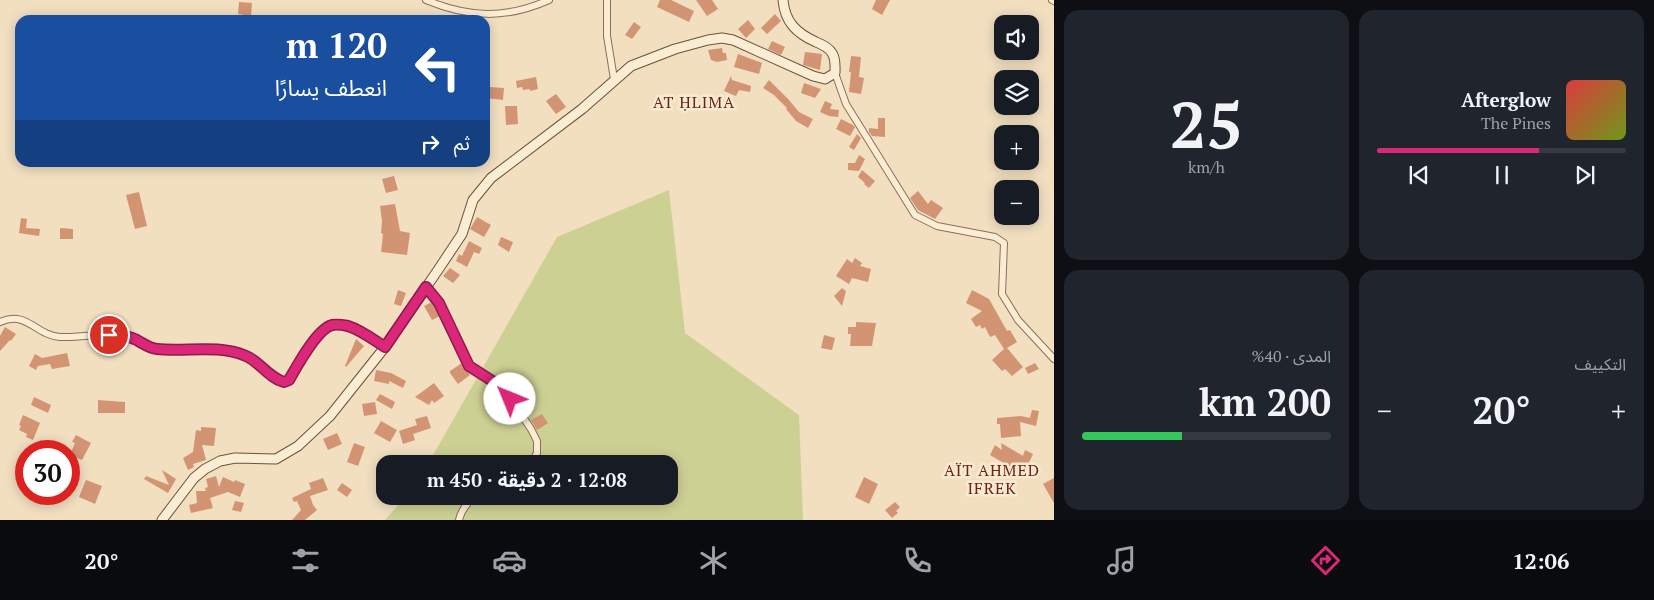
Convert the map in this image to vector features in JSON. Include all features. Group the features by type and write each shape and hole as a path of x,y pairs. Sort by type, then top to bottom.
{"street":[{"path":"426,0 442,7 470,14 500,14 528,8 549,0"},
{"path":"607,0 607,36 614,79"},
{"path":"783,0 784,11 791,25 803,36 832,52 836,64 835,73 846,104 915,215 937,226 995,237 1004,244 1002,294 1018,320 1054,359"},
{"path":"162,520 194,478 205,470 220,461 235,458 276,459 298,446 330,416 385,347 462,234 473,200 491,178 582,109 631,66 675,49 722,38 733,40 813,76 825,79 835,73"},
{"path":"426,287 439,303 469,366 494,382 510,399 531,429 537,441 536,455"},
{"path":"0,322 10,318 19,319 28,322 46,334 69,338 122,335 134,338 144,346 156,349 211,348 228,351 257,362 278,380 284,382 289,380 323,330 331,325 348,326 385,347"},
{"path":"459,520 460,514 466,505"}],"green space":[{"path":"669,190 685,333 799,415 803,520 385,520 398,505 678,505 678,455 433,455 557,237"}],"building":[{"path":"660,0 671,0 694,11 689,22 657,7"},
{"path":"696,0 712,0 718,9 707,16"},
{"path":"876,0 890,0 882,15 872,9"},
{"path":"239,2 252,3 251,15 238,14"},
{"path":"775,14 781,21 767,34 761,28"},
{"path":"748,20 755,29 746,38 738,29"},
{"path":"634,22 641,27 632,39 625,35"},
{"path":"772,41 785,47 781,55 768,49"},
{"path":"722,48 723,53 726,53 727,60 717,62 711,60 708,50"},
{"path":"805,52 822,54 820,70 803,65"},
{"path":"738,54 762,63 759,74 734,67"},
{"path":"851,56 861,57 859,77 864,78 861,94 849,92"},
{"path":"731,76 732,80 751,86 750,92 739,90 736,96 724,91"},
{"path":"536,77 538,89 530,91 530,89 523,90 522,87 517,88 516,81"},
{"path":"769,80 799,112 813,119 808,128 796,121 787,108 774,95 763,88"},
{"path":"804,83 821,89 815,98 801,93"},
{"path":"490,87 504,88 503,100 490,99"},
{"path":"556,94 566,107 556,114 546,101"},
{"path":"825,101 832,104 830,109 839,110 838,117 820,112"},
{"path":"505,106 517,106 518,124 506,125"},
{"path":"878,118 885,118 885,137 872,136 869,132 869,128 878,129"},
{"path":"841,119 855,127 850,136 836,129"},
{"path":"857,134 861,138 854,150 849,147"},
{"path":"859,155 865,159 859,171 848,170 848,163 855,163"},
{"path":"862,170 875,181 869,188 858,177"},
{"path":"394,176 398,190 386,193 382,179"},
{"path":"918,191 928,204 931,200 943,208 935,219 918,210 910,198"},
{"path":"139,192 147,226 135,229 126,195"},
{"path":"395,204 400,231 410,233 407,255 381,252 383,234 381,233 380,206"},
{"path":"477,217 491,225 484,237 470,229"},
{"path":"21,218 27,219 26,228 40,229 39,236 19,233"},
{"path":"60,228 73,229 73,239 60,239"},
{"path":"501,237 513,242 509,252 498,245"},
{"path":"469,241 482,248 479,254 474,252 467,267 456,261 459,254 462,256"},
{"path":"855,258 862,263 860,266 871,269 868,282 852,278 849,284 836,276 847,259 852,263"},
{"path":"450,268 460,275 453,283 443,276"},
{"path":"842,288 846,291 842,306 834,296"},
{"path":"398,290 406,293 401,306 394,304"},
{"path":"972,290 989,299 1007,331 1010,330 1017,342 1007,348 1023,367 1012,376 1005,369 1002,371 992,360 1004,349 995,335 990,337 985,327 982,329 980,325 976,327 971,319 982,311 966,303"},
{"path":"432,302 440,316 432,320 424,306"},
{"path":"856,322 876,323 872,346 850,346 851,334 848,334 848,327 856,327"},
{"path":"5,327 16,334 0,351 0,336"},
{"path":"824,335 835,338 832,350 821,348"},
{"path":"356,339 364,346 346,367 345,366"},
{"path":"67,353 70,366 52,369 50,364 38,366 36,370 29,366 35,354 42,358"},
{"path":"462,363 470,375 458,384 450,371"},
{"path":"1035,363 1039,369 1028,374 1025,368"},
{"path":"376,370 391,373 406,381 403,388 389,381 389,384 374,381"},
{"path":"434,383 444,396 434,403 432,400 429,405 415,397"},
{"path":"380,394 395,402 392,409 376,400"},
{"path":"34,397 51,405 48,413 31,405"},
{"path":"98,400 125,402 125,413 98,413"},
{"path":"375,402 377,414 364,416 362,404"},
{"path":"1032,410 1039,411 1036,426 1020,422 1021,436 1001,438 1000,424 997,424 997,418 1021,416 1030,418"},
{"path":"542,414 548,423 537,430 531,420"},
{"path":"23,415 40,423 33,440 26,437 27,434 19,430 21,426 19,425"},
{"path":"427,416 431,428 413,434 415,440 403,444 399,431 417,425 415,419"},
{"path":"381,421 397,430 390,442 374,433"},
{"path":"201,427 216,428 214,446 202,445 206,460 193,464 194,467 188,470 183,458 193,452 196,430 201,431"},
{"path":"337,433 342,444 328,450 323,439"},
{"path":"76,435 91,443 82,460 80,459 80,440 73,440"},
{"path":"354,443 365,447 358,466 347,462"},
{"path":"1001,443 1023,456 1025,450 1033,454 1028,465 1013,476 1009,470 1012,468 990,455 995,445 1002,450"},
{"path":"162,470 176,479 168,493 144,479 146,476 169,485"},
{"path":"216,476 219,487 223,477 245,484 240,497 228,492 210,498 213,508 191,513 189,505 197,503 196,491 206,491 205,488 208,487 206,479"},
{"path":"864,477 878,484 869,504 855,497"},
{"path":"323,478 328,490 310,496 317,510 305,520 292,520 301,510 297,501 294,502 292,498 311,489 309,483"},
{"path":"1054,478 1054,503 1043,484"},
{"path":"86,480 102,486 95,504 80,497"},
{"path":"342,483 352,490 347,497 337,490"},
{"path":"235,501 244,503 241,512 232,510"},
{"path":"895,502 900,507 896,511 898,513 892,518 885,510"}],"district":[{"name":"AT ḤLIMA","path":"694,102"},
{"name":"AÏT AHMED IFREK","path":"992,479"}],"route":[{"path":"109,335 122,335 134,338 144,346 156,349 211,348 228,351 257,362 278,380 284,382 289,380 302,358 323,330 331,325 348,326 385,347 426,287 439,303 469,366 494,382 510,399"}]}
